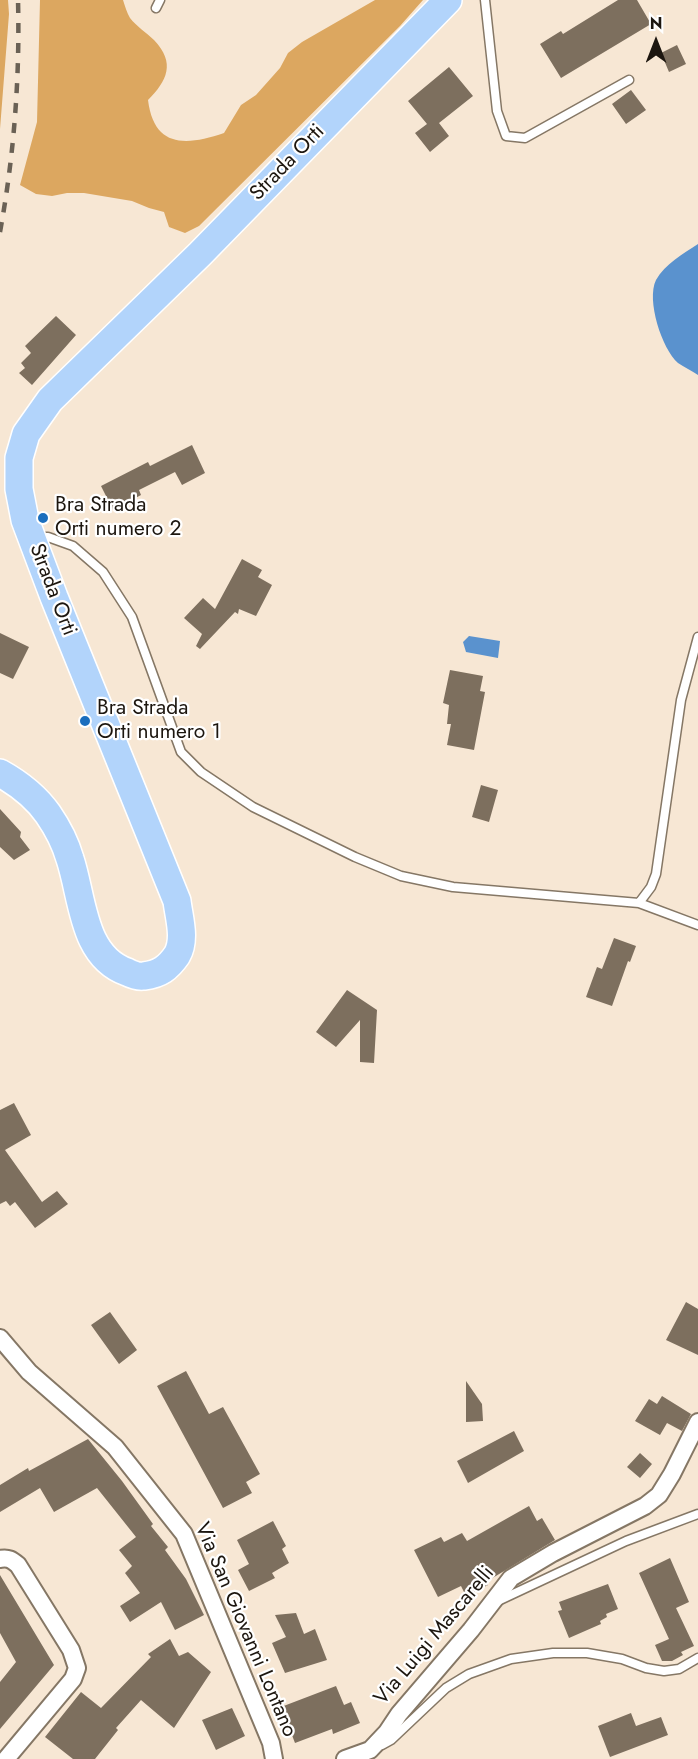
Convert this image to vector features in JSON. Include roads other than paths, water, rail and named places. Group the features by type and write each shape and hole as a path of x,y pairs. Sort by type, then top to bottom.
{"main road":[{"name":"Strada Orti","path":"0,773 18,783 48,814 70,858 86,926 102,956 120,970 140,977 158,974 170,965 179,952 182,936 177,901 25,520 19,489 19,458 26,434 50,400 200,254 448,0"}],"street":[{"name":"Via San Giovanni Lontano","path":"0,1338 29,1372 115,1447 184,1534 271,1743 274,1759"},
{"name":"Via Luigi Mascarelli","path":"345,1759 370,1750 511,1578 553,1553 645,1506 659,1495 698,1422"},
{"path":"0,1559 12,1560 18,1565 71,1650 77,1668 73,1678 6,1759"}],"lane":[{"path":"485,0 496,111 506,135 525,138 629,80"},
{"path":"33,537 48,537 73,546 103,572 132,617 182,752 201,772 253,807 355,857 401,876 453,887 639,903 698,925"},
{"path":"639,903 651,887 656,874 681,700 698,637"},
{"path":"490,1605 626,1541 698,1514"},
{"name":"Via Luigi Mascarelli","path":"370,1750 392,1740 446,1688 469,1674 512,1659 553,1653 587,1653 622,1659 646,1668 664,1671 679,1669 698,1658"}],"water":[{"path":"698,244 698,375 678,363 666,347 654,311 653,289 664,269"},
{"path":"469,636 500,641 498,658 466,652 463,642"}],"railway":[{"path":"0,232 15,116 18,0"}],"place":[{"name":"Bra Strada Orti numero 2","path":"43,518"},
{"name":"Bra Strada Orti numero 1","path":"85,721"}]}
